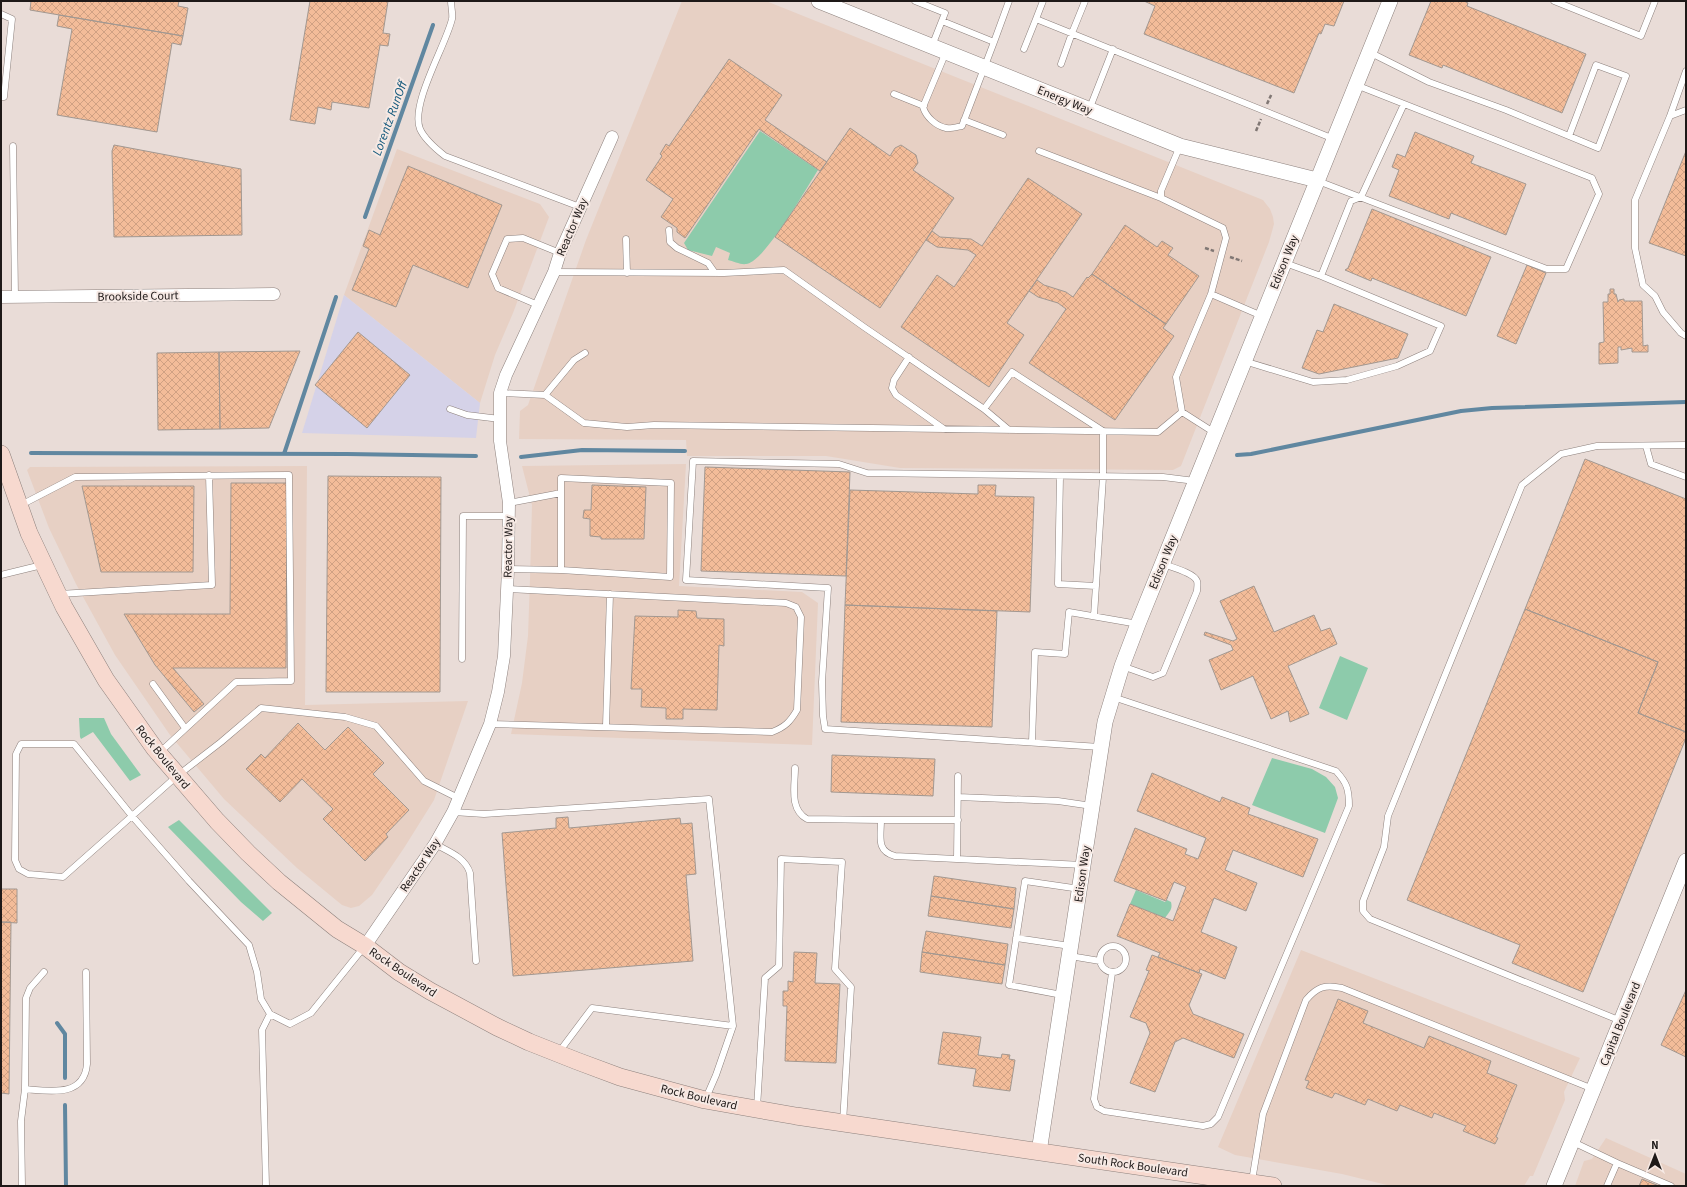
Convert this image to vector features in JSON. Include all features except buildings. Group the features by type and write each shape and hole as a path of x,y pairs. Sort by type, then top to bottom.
{"main road":[{"name":"Rock Boulevard","path":"1,454 29,533 84,644 106,680 159,753 177,776 248,853 279,882 337,929 365,946 399,972 430,991 497,1027 558,1054 620,1077 705,1100 757,1110 1039,1152"},
{"name":"South Rock Boulevard","path":"1039,1152 1273,1186"}],"street":[{"name":"Energy Way","path":"819,1 1180,146 1317,180"},
{"name":"Edison Way","path":"1039,1152 1071,951 1100,746 1112,696 1122,666 1162,564 1390,1"},
{"name":"Reactor Way","path":"365,946 435,844 460,799 490,724 498,692 504,656 508,569 509,503 500,441 500,393 508,369 554,272 560,253 612,137"},
{"name":"Brookside Court","path":"1,296 274,294"},
{"name":"Capital Boulevard","path":"1554,1186 1686,861"}],"lane":[{"path":"451,1 452,18 433,65 419,110 420,129 433,146 445,156 580,207"},
{"path":"915,1 946,13 942,21 939,49 924,106 925,113 932,121 946,128 962,126 1009,1"},
{"path":"1024,49 1044,1"},
{"path":"1061,64 1085,1"},
{"path":"1554,1 1641,36 1655,1"},
{"path":"1,14 12,19 4,97 1,97"},
{"path":"1036,19 1334,139"},
{"path":"942,21 994,42"},
{"path":"1089,110 1113,49"},
{"path":"1369,52 1429,82 1506,110 1598,148 1626,76 1596,65 1569,136"},
{"path":"1686,71 1670,116 1635,200 1635,248 1643,285 1655,296 1663,312 1681,333 1686,336"},
{"path":"1317,180 1547,269 1566,269 1599,194 1592,178 1356,85"},
{"path":"894,94 924,106"},
{"path":"1321,276 1351,201 1361,197 1404,104"},
{"path":"1670,116 1686,110"},
{"path":"964,120 1003,135"},
{"path":"13,146 15,296"},
{"path":"1160,198 1161,191 1180,146"},
{"path":"1039,151 1160,198 1223,228 1226,238 1211,294 1176,377 1182,412 1215,433"},
{"path":"669,230 670,242 677,248 708,263 715,273"},
{"path":"538,305 498,288 492,274 507,239 523,238 560,253"},
{"path":"626,239 627,273"},
{"path":"1244,361 1313,382 1347,380 1397,366 1430,351 1441,326 1284,262"},
{"path":"554,272 715,273 784,270 845,314 984,409 1009,430"},
{"path":"1211,294 1262,317"},
{"path":"545,395 574,360 585,352"},
{"path":"908,357 894,380 892,388 896,395 944,429"},
{"path":"984,409 1012,372 1103,431"},
{"path":"500,393 545,395 584,423 627,427 654,426 1158,432 1182,412"},
{"path":"450,409 467,415 500,419"},
{"path":"1094,616 1103,477 1103,431"},
{"path":"1621,1021 1370,919 1363,911 1363,901 1384,847 1388,816 1522,485 1561,454 1597,446 1686,445"},
{"path":"1646,446 1651,464 1686,476"},
{"path":"1100,746 825,729 822,716 822,682 828,588 686,580 693,461 839,464 866,473 1060,477 1163,477 1196,481"},
{"path":"19,506 75,477 289,475 291,681 236,682 159,753"},
{"path":"58,594 212,585 209,476"},
{"path":"1060,477 1058,584 1096,586"},
{"path":"508,569 561,570 670,577 671,483 561,478 561,570"},
{"path":"509,503 562,493"},
{"path":"462,659 463,516 509,516"},
{"path":"1122,666 1153,677 1163,673 1197,591 1198,582 1195,578 1162,564"},
{"path":"1,574 44,565"},
{"path":"490,724 606,726 772,732 783,728 791,721 797,710 801,617 796,607 786,603 507,589"},
{"path":"606,726 610,594"},
{"path":"1032,742 1034,652 1066,654 1069,612 1138,624"},
{"path":"153,684 186,728"},
{"path":"1112,696 1336,771 1345,780 1349,792 1349,806 1218,1117 1211,1124 1202,1126 1104,1111 1097,1107 1094,1099 1112,972"},
{"path":"365,946 311,1013 290,1024 270,1014 261,999 257,972 249,945 189,881 132,816 74,744 21,744 16,754 15,860 19,869 28,874 62,877 132,816 177,776 221,742 261,708 345,717 376,726 424,781 460,799"},
{"path":"795,768 794,803 800,815 807,818 958,820"},
{"path":"957,859 958,776"},
{"path":"958,797 1058,802 1092,806"},
{"path":"453,812 484,814 709,799 733,1026 716,1075 705,1100"},
{"path":"881,820 881,847 883,851 895,856 1083,865"},
{"path":"435,844 463,859 470,872 476,961"},
{"path":"757,1110 765,978 778,966 781,859 842,862 835,969 851,987 843,1123"},
{"path":"1064,995 1009,985 1016,938 1025,881 1080,889"},
{"path":"1016,938 1071,951 1100,961"},
{"path":"1113,946 1121,948 1126,955 1126,964 1120,971 1112,972 1104,969 1100,961 1102,952 1113,946"},
{"path":"22,1186 21,1121 25,1089 26,998 30,988 44,972"},
{"path":"25,1089 60,1092 77,1085 84,1077 87,1064 86,972"},
{"path":"1252,1183 1263,1114 1306,1000 1317,989 1324,986 1332,985 1342,988 1593,1089"},
{"path":"558,1054 592,1008 733,1026"},
{"path":"266,1186 262,1030 270,1014"},
{"path":"1572,1142 1671,1186"},
{"path":"1607,1186 1617,1162"}],"shaded area":[{"path":"682,1 766,1 1263,200 1270,209 1274,224 1269,242 1181,466 1173,470 900,468 826,456 687,456 686,440 519,439 520,411 528,405 586,240"},
{"path":"397,149 540,204 549,217 513,313 495,355 480,403 344,295"},
{"path":"344,295 480,403 476,438 302,433"},
{"path":"686,464 679,586 802,592 818,603 812,745 511,734 522,683 528,636 532,505 522,466"},
{"path":"307,466 305,705 468,701 434,800 372,895 359,906 351,908 342,905 297,868 224,799 170,735 115,655 76,584 49,528 27,470 30,467"},
{"path":"1301,950 1580,1058 1564,1092 1565,1100 1533,1176 1530,1176 1524,1186 1391,1186 1342,1174 1235,1155 1218,1147"},
{"path":"1606,1138 1686,1174 1686,1186 1575,1186 1584,1161 1592,1159"}],"green space":[{"path":"760,131 818,170 785,223 774,238 754,260 744,264 728,260 730,253 716,247 712,256 688,250 684,243"},
{"path":"1340,656 1368,668 1347,720 1319,708"},
{"path":"79,718 104,718 111,734 141,775 130,781 93,732 81,739"},
{"path":"1272,758 1312,769 1326,777 1335,787 1338,798 1325,833 1252,805"},
{"path":"179,820 272,913 263,921 241,902 168,827"},
{"path":"1136,890 1165,902 1167,900 1171,902 1171,909 1165,918 1130,904"}],"waterway":[{"name":"Lorentz RunOff","path":"365,217 433,25"},
{"name":"Lorentz RunOff","path":"284,454 336,297"},
{"path":"1237,455 1251,454 1461,411 1492,408 1686,402"},
{"path":"521,457 582,450 685,451"},
{"path":"31,453 476,456"},
{"path":"57,1023 65,1034 65,1078"},
{"path":"65,1105 66,1186"}]}
